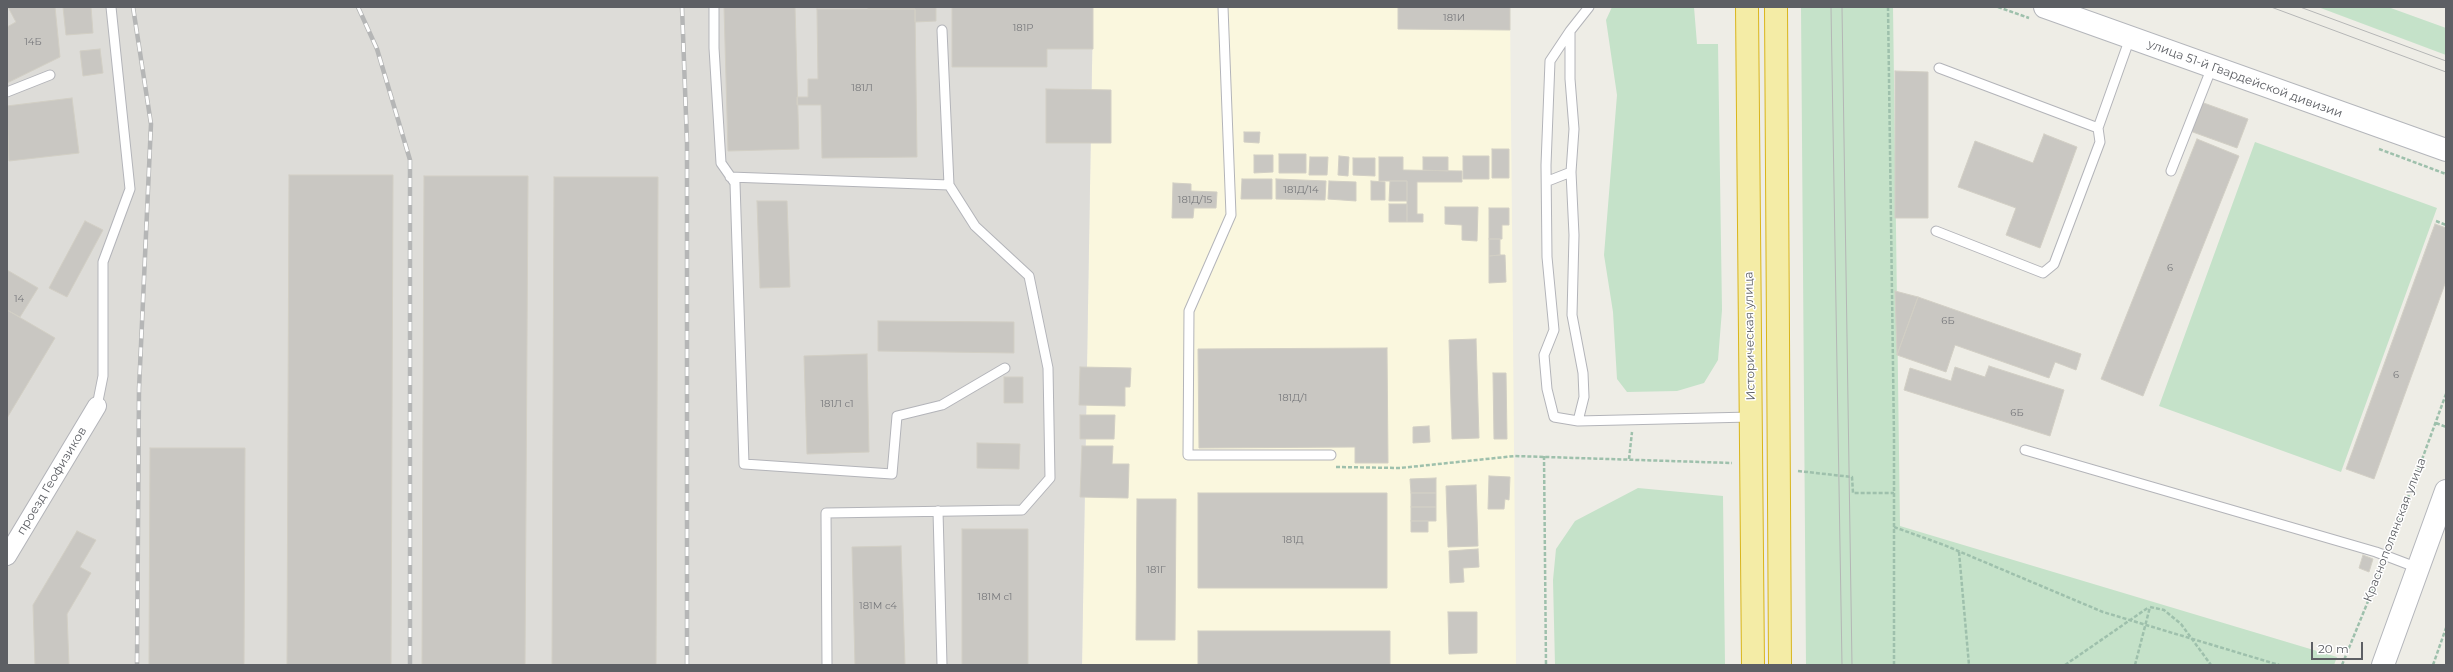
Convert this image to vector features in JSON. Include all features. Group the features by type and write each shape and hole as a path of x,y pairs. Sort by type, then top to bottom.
{"highway":[{"name":"Историческая улица","path":"1746,7 1753,665"},
{"path":"1776,7 1780,665"}],"main road":[{"name":"улица 51-й Гвардейской дивизии","path":"2045,7 2446,150"},
{"path":"2383,665 2446,491"}],"street":[{"name":"проезд Геофизиков","path":"7,556 97,406"}],"lane":[{"path":"97,406 103,376 103,262 130,189 111,7"},
{"path":"714,7 714,48 721,163 735,183 744,464 892,474 897,416 942,405 1004,368"},
{"path":"1223,7 1231,215 1189,311 1188,455 1331,455"},
{"path":"1589,7 1570,31 1550,61 1546,165 1548,181 1547,257 1554,330 1544,355 1547,389 1554,417 1578,421 1751,417"},
{"path":"827,665 826,513 1022,510 1050,478 1048,368 1029,276 975,226 949,184 942,30"},
{"path":"1570,31 1570,79 1574,129 1571,172 1574,235 1572,316 1583,372 1584,397 1578,421"},
{"path":"1936,231 2043,273 2054,264 2100,142 2098,128 2130,38"},
{"path":"2171,171 2212,67"},
{"path":"1939,68 2098,128"},
{"path":"7,92 50,75"},
{"path":"1548,181 1571,172"},
{"path":"730,176 949,184"},
{"path":"2025,450 2386,556 2418,568"},
{"path":"938,511 942,665"}],"path":[{"path":"1888,7 1894,493 1894,665"},
{"path":"2436,221 2446,225"},
{"name":"Краснополянская улица","path":"2342,665 2386,556 2446,394"},
{"path":"1629,459 1633,420"},
{"path":"2436,423 2446,426"},
{"path":"1330,467 1400,468 1515,456 1725,462"},
{"path":"1544,456 1546,665"},
{"path":"1856,493 1894,493"},
{"path":"1894,527 1959,552 2103,612 2144,625 2191,637 2279,665"},
{"path":"1959,552 1969,665"},
{"path":"2134,665 2150,607"},
{"path":"2065,665 2150,607 2164,610 2181,624 2211,665"},
{"path":"2433,665 2446,628"}],"shaded area":[{"path":"7,7 1093,7 1082,665 7,665"},
{"path":"1093,7 1510,7 1516,665 1082,665"}],"green space":[{"path":"1612,7 1694,7 1697,44 1718,44 1722,310 1718,360 1704,383 1677,391 1627,392 1617,379 1613,312 1604,255 1617,95 1606,20"},
{"path":"1801,7 1893,7 1900,526 2337,657 2334,665 1806,665"},
{"path":"2318,7 2388,7 2446,28 2446,55"},
{"path":"2255,142 2437,208 2341,472 2159,406"},
{"path":"1638,488 1723,496 1725,665 1555,665 1553,580 1556,549 1575,521"}],"building":[{"path":"8,7 55,7 60,57 7,83 7,27 16,22"},
{"path":"63,7 91,7 93,33 66,35"},
{"path":"724,7 795,7 799,149 728,151"},
{"path":"868,7 936,7 936,21 915,22 915,9 868,9"},
{"path":"952,7 1093,7 1093,49 1047,49 1047,67 952,67"},
{"path":"1398,7 1510,7 1510,30 1398,29"},
{"path":"817,9 915,9 917,157 822,158 821,105 797,105 797,97 808,97 808,79 818,79"},
{"path":"100,49 103,73 83,76 80,51"},
{"path":"1895,71 1928,72 1928,218 1895,218"},
{"path":"1046,89 1111,90 1111,143 1046,143"},
{"path":"72,98 79,153 9,161 7,106"},
{"path":"2201,102 2248,119 2237,148 2190,131"},
{"path":"1244,132 1260,132 1259,143 1244,142"},
{"path":"2044,134 2077,147 2040,248 2006,235 2016,208 1958,187 1975,141 2033,163"},
{"path":"2197,139 2239,156 2143,396 2101,379"},
{"path":"1492,149 1509,149 1509,178 1492,178"},
{"path":"1279,154 1306,154 1306,173 1279,173"},
{"path":"1254,155 1273,155 1273,172 1254,173"},
{"path":"1339,156 1349,157 1348,176 1338,175"},
{"path":"1463,156 1489,156 1489,179 1463,179"},
{"path":"1310,157 1328,157 1327,175 1309,175"},
{"path":"1379,157 1403,157 1403,170 1462,171 1462,182 1417,182 1417,214 1423,214 1423,222 1407,222 1407,181 1379,181"},
{"path":"1423,157 1448,157 1448,171 1423,170"},
{"path":"1353,158 1375,158 1375,176 1353,175"},
{"path":"289,175 393,175 391,665 287,665"},
{"path":"424,176 528,176 525,665 422,665"},
{"path":"554,177 658,177 656,665 552,665"},
{"path":"1242,179 1272,179 1272,199 1241,199"},
{"path":"1276,179 1326,181 1325,200 1276,199"},
{"path":"1329,181 1356,182 1356,201 1328,199"},
{"path":"1371,181 1385,182 1385,200 1371,200"},
{"path":"1390,181 1407,181 1407,201 1389,201"},
{"path":"1173,183 1191,184 1191,191 1217,192 1216,208 1194,208 1193,218 1172,218"},
{"path":"757,201 787,201 790,287 760,288"},
{"path":"1389,204 1407,204 1407,222 1389,222"},
{"path":"1445,207 1478,207 1477,241 1462,240 1462,225 1445,224"},
{"path":"1489,208 1509,208 1509,225 1502,225 1502,239 1489,239"},
{"path":"85,221 103,230 67,297 49,288"},
{"path":"2435,224 2446,228 2446,281 2374,479 2346,469"},
{"path":"1489,239 1500,239 1500,255 1489,256"},
{"path":"1505,255 1506,282 1489,283 1489,256"},
{"path":"7,270 38,288 20,317 7,310"},
{"path":"1895,291 1918,297 1897,355"},
{"path":"1918,297 2081,354 2076,370 2055,362 2049,378 1955,345 1946,372 1897,355"},
{"path":"7,310 55,338 7,418"},
{"path":"878,321 1014,322 1014,353 878,351"},
{"path":"1476,339 1479,438 1452,439 1449,340"},
{"path":"1387,348 1388,463 1355,463 1355,447 1199,448 1198,349"},
{"path":"867,354 869,452 807,454 804,356"},
{"path":"1989,366 2064,390 2050,436 1904,390 1910,368 1951,381 1955,367 1985,377"},
{"path":"1080,367 1131,368 1130,387 1125,387 1125,406 1079,405"},
{"path":"1493,373 1506,373 1507,439 1494,439"},
{"path":"1004,377 1023,377 1023,403 1004,403"},
{"path":"1080,415 1115,415 1114,439 1080,439"},
{"path":"1429,426 1430,442 1413,443 1413,427"},
{"path":"977,443 1020,444 1019,469 977,468"},
{"path":"1082,446 1113,446 1112,464 1129,464 1128,498 1080,497"},
{"path":"150,448 245,448 244,665 149,665"},
{"path":"1489,476 1510,477 1509,500 1505,499 1504,509 1488,509"},
{"path":"1436,478 1436,493 1411,493 1410,479"},
{"path":"1476,485 1478,546 1448,547 1446,486"},
{"path":"1198,493 1387,493 1387,588 1198,588"},
{"path":"1411,493 1436,493 1436,507 1411,507"},
{"path":"1137,499 1176,499 1175,640 1136,640"},
{"path":"1411,507 1436,507 1436,521 1411,521"},
{"path":"1411,521 1428,521 1428,532 1411,532"},
{"path":"962,529 1028,529 1028,665 962,665"},
{"path":"77,531 96,540 80,567 91,573 67,614 69,665 35,665 33,605"},
{"path":"901,546 905,665 855,665 852,547"},
{"path":"1478,549 1479,567 1463,568 1464,582 1450,583 1449,551"},
{"path":"2363,555 2373,559 2369,572 2359,568"},
{"path":"1448,612 1477,612 1477,653 1449,654"},
{"path":"1198,631 1390,631 1390,665 1198,665"}],"tram line":[{"path":"1831,7 1842,665"},
{"path":"1842,7 1852,665"},
{"path":"2271,7 2446,72"},
{"path":"2300,7 2446,61"}],"railway":[{"path":"133,7 151,124 139,389 137,665"},
{"path":"358,7 377,49 410,160 410,665"},
{"path":"682,7 687,143 687,665"}]}
